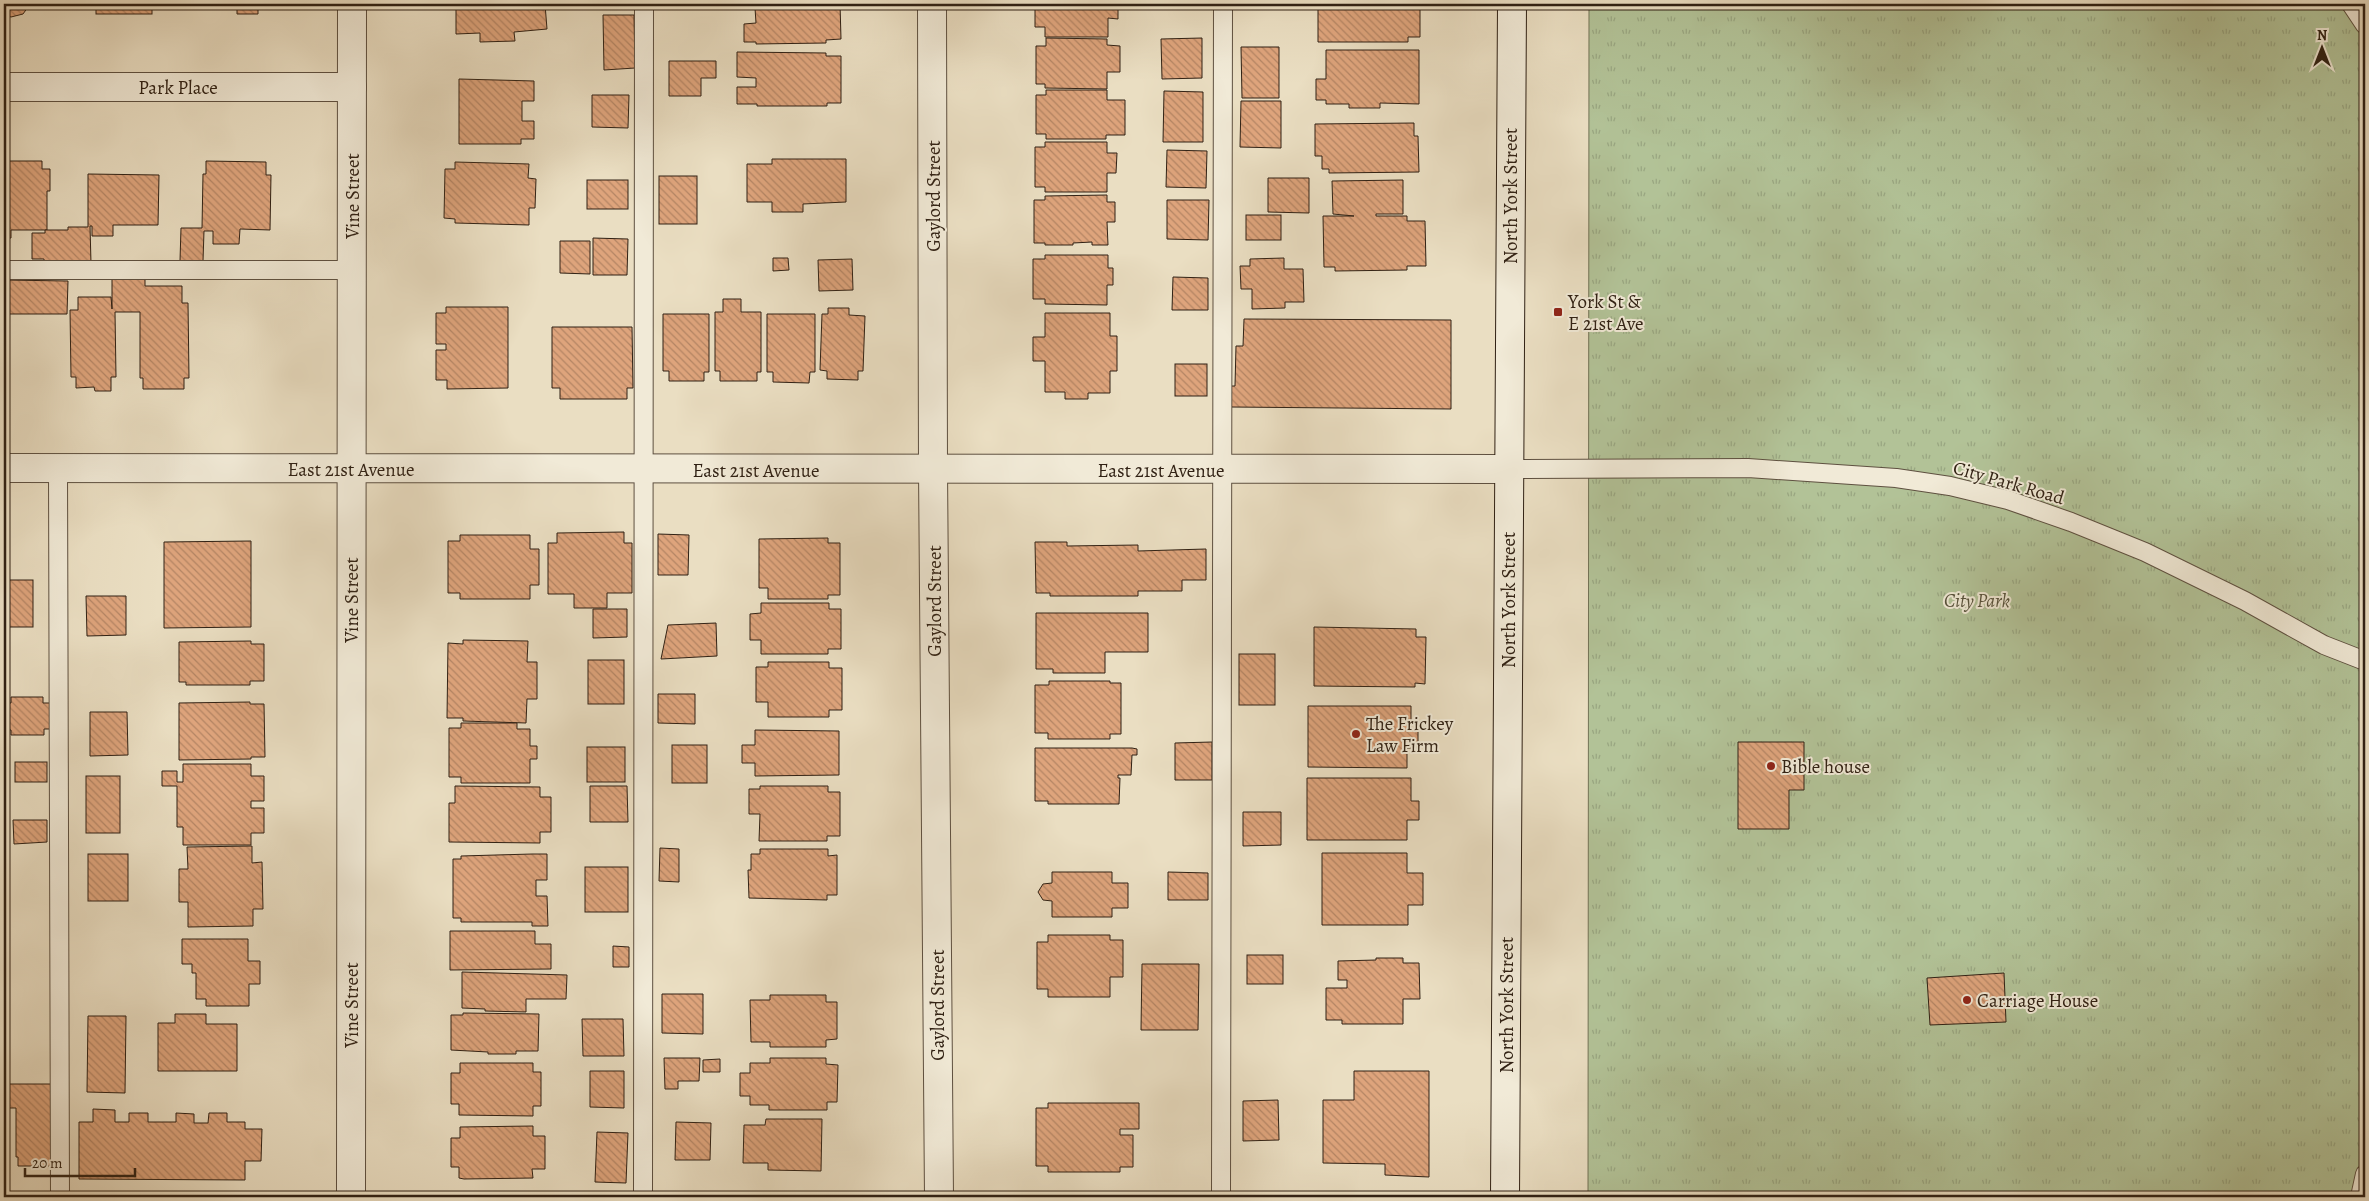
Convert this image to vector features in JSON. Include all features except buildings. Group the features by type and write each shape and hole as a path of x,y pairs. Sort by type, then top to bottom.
{"street":[{"name":"Vine Street","path":"350,1197 352,4"},
{"name":"Gaylord Street","path":"932,4 933,469 939,1197"},
{"name":"North York Street","path":"1505,1197 1512,4"},
{"name":"Park Place","path":"4,87 352,87"},
{"name":"East 21st Avenue","path":"4,468 644,470 1508,469"}],"lane":[{"path":"643,1197 644,4"},
{"path":"1221,1197 1223,4"},
{"path":"2351,4 2365,25"},
{"path":"4,270 352,270"},
{"path":"58,468 60,1197"},
{"name":"City Park Road","path":"1508,469 1748,468 1848,474 1950,486 2008,500 2071,522 2145,552 2245,601 2324,645 2365,661"},
{"path":"2360,1197 2365,1174"}],"green space":[{"name":"City Park","path":"1589,4 2365,4 2365,1197 1588,1197"}],"place":[{"name":"York St & E 21st Ave","path":"1558,312"},
{"name":"The Frickey Law Firm","path":"1356,734"},
{"name":"Bible house","path":"1771,766"},
{"name":"Carriage House","path":"1967,1000"}]}
